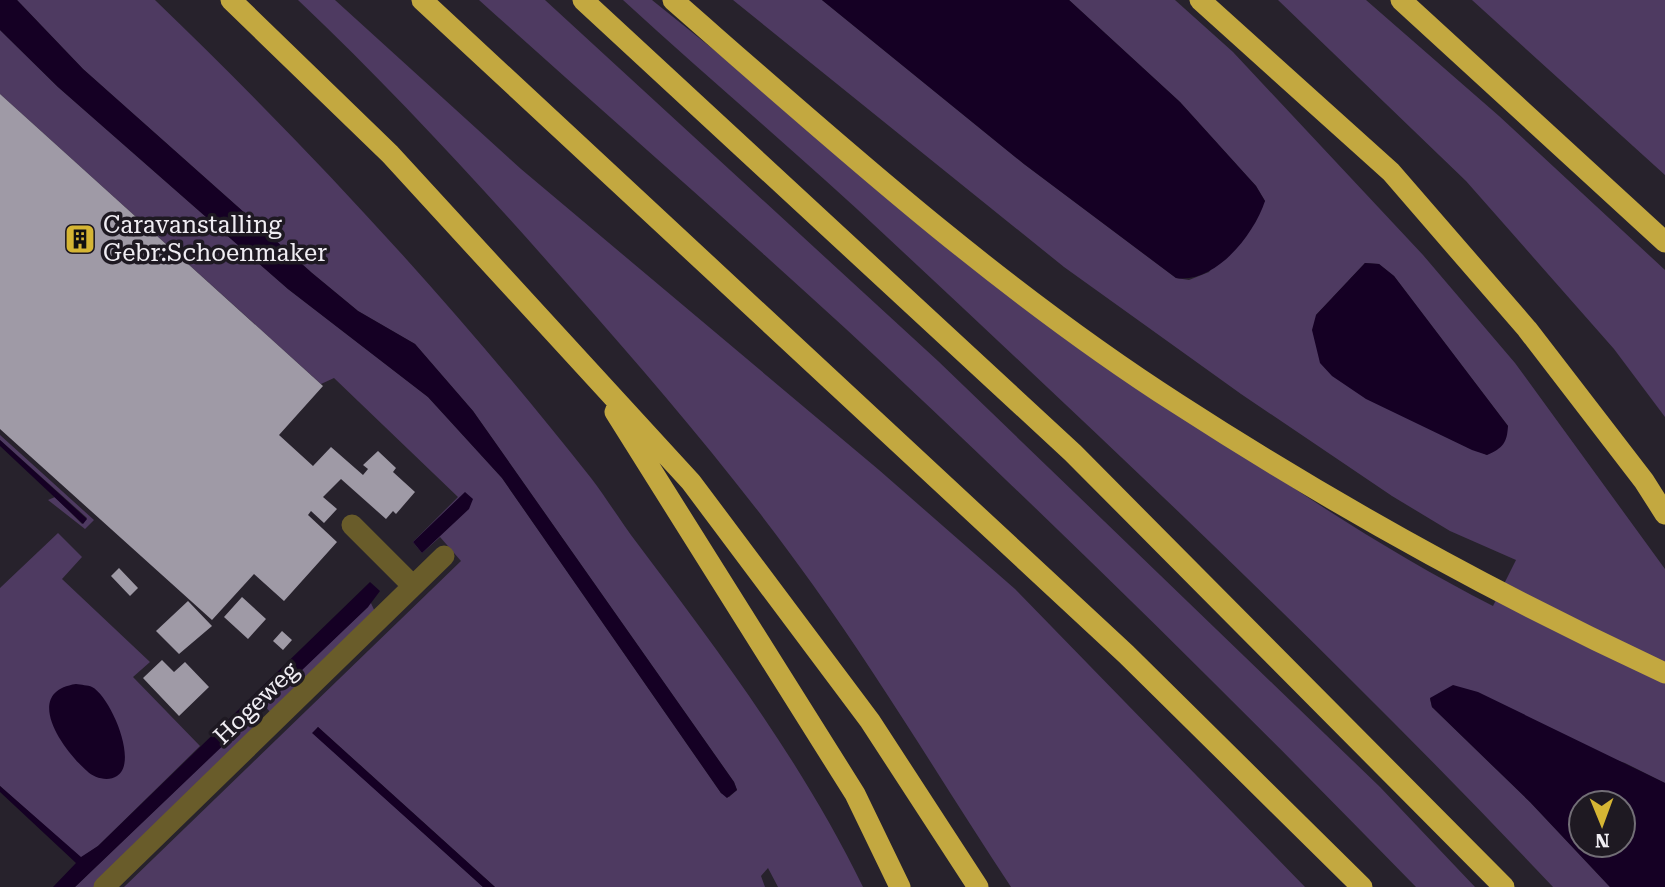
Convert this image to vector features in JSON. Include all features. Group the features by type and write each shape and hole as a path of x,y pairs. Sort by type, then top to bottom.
{"highway":[{"path":"231,0 390,155 586,366 699,493 870,722 978,887"},
{"path":"422,0 1126,654 1362,887"},
{"path":"583,0 1073,453 1504,887"},
{"path":"673,0 876,176 1036,303 1176,403 1334,500 1513,600 1665,673"},
{"path":"1200,0 1391,172 1527,329 1644,481 1665,514"},
{"path":"1401,0 1665,242"},
{"path":"586,366 855,794 900,887"}],"lane":[{"path":"352,525 413,586"},
{"name":"Hogeweg","path":"104,887 444,556"}],"shaded area":[{"path":"0,0 17,0 83,69 312,273 358,311 415,344 473,411 734,782 737,790 727,798 721,793 502,478 428,397 288,289 58,87 0,30"},
{"path":"17,0 155,0 326,172 488,353 591,478 787,752 863,887 778,887 768,868 761,876 765,887 495,887 318,727 313,733 483,887 124,887 461,561 440,537 422,553 413,542 458,497 334,378 321,384 0,94 0,30 58,87 288,289 428,397 502,478 721,793 729,797 737,790 734,782 473,411 415,344 358,311 312,273 83,69"},
{"path":"298,0 335,0 521,169 879,470 1015,589 1305,887 1011,887 839,622 726,470 633,359 504,213 437,140"},
{"path":"479,0 545,0 938,361 1380,787 1475,887 1416,887 1135,605 919,397"},
{"path":"623,0 652,0 983,261 1255,462 1372,538 1493,606 1516,560 1450,531 1392,496 1241,394 1064,267 733,0 822,0 1024,164 1176,278 1189,280 1209,272 1265,201 1256,186 1180,102 1069,0 1175,0 1233,52 1423,255 1515,363 1665,569 1665,783 1625,763 1430,699 1432,707 1567,841 1567,859 1584,859 1610,887 1553,887 1309,638 855,207","holes":["1365,263 1379,264 1394,276 1508,426 1487,455 1435,431 1316,315"]},
{"path":"822,0 1069,0 1180,102 1256,186 1265,201 1260,214 1242,242 1218,265 1191,278 1176,278 1024,164"},
{"path":"1278,0 1366,0 1499,116 1665,270 1665,417 1614,349 1466,181"},
{"path":"1472,0 1665,0 1665,175"},
{"path":"1365,263 1379,264 1394,276 1508,426 1507,437 1497,450 1487,455 1472,450 1366,399 1332,376 1320,363 1312,330 1316,315"},
{"path":"0,435 94,520 85,529 48,500 55,497 82,524 87,518 0,440"},
{"path":"0,440 87,519 83,524 0,446"},
{"path":"465,492 473,499 469,509 422,553 413,542"},
{"path":"58,533 82,557 62,579 150,662 133,677 200,746 98,846 81,858 0,786 0,588"},
{"path":"370,582 380,591 368,607 75,887 53,887 76,863 0,792 0,786 81,857 98,846"},
{"path":"370,601 376,614 271,713 264,705 368,607"},
{"path":"76,684 90,686 99,693 114,715 124,744 125,757 123,769 113,778 93,776 87,771 67,749 52,722 49,709 51,698 60,689"},
{"path":"1453,685 1478,692 1665,783 1665,887 1610,887 1584,859 1637,859 1637,789 1567,789 1567,841 1432,707 1430,698"},
{"path":"252,717 258,724 94,887 75,887"},
{"path":"318,727 495,887 483,887 312,733"}],"building":[{"name":"Caravanstalling Gebr:Schoenmaker","path":"0,94 323,386 279,435 313,466 331,447 363,475 368,469 363,465 378,451 396,468 393,472 415,492 396,514 393,511 386,519 341,479 323,497 337,509 324,523 311,511 308,515 337,542 284,601 254,574 212,620 0,429"},
{"path":"119,568 138,588 130,596 111,576"},
{"path":"242,597 266,619 248,639 224,617"},
{"path":"188,601 212,626 179,654 156,631"},
{"path":"282,631 292,640 283,650 273,641"},
{"path":"162,660 174,672 185,662 209,687 179,716 143,678"}],"place":[{"name":"Caravanstalling Gebr:Schoenmaker","path":"80,239"}]}
